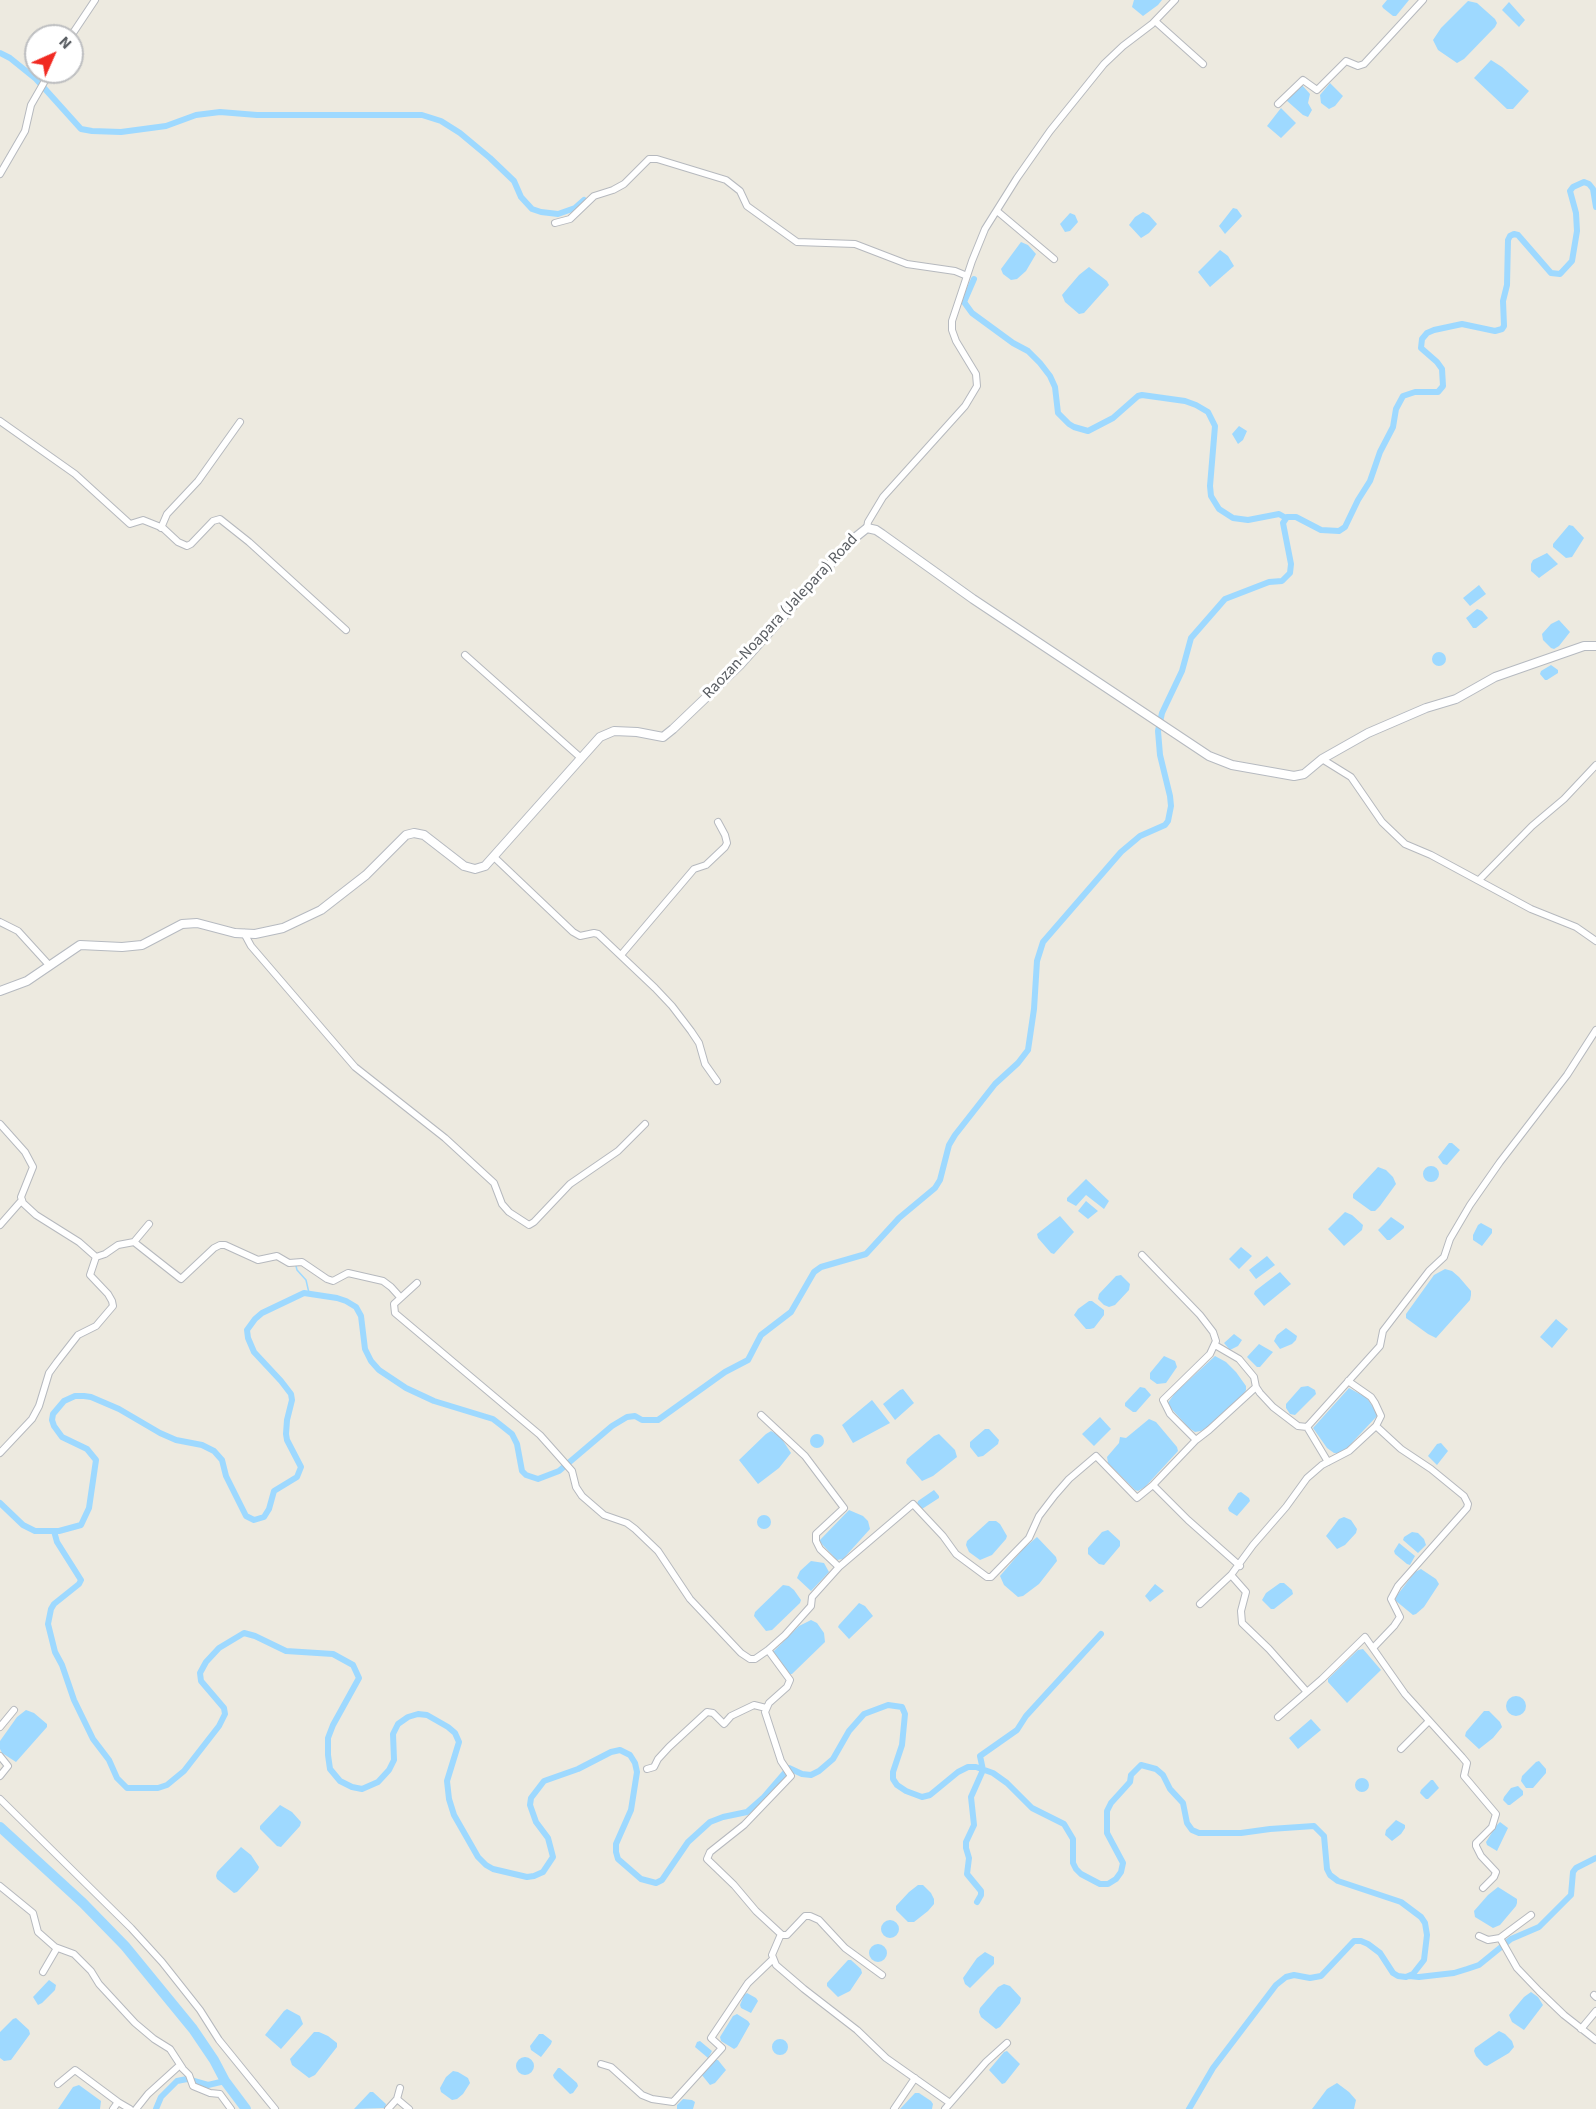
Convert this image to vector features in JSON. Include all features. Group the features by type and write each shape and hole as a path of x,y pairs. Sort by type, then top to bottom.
{"main road":[{"name":"Raozan-Noapara (Jalepara) Road","path":"0,991 27,981 80,945 122,947 142,945 182,924 197,923 255,934 283,928 321,910 366,875 406,835 414,832 424,835 456,861 469,868 480,868 494,857 600,737 614,731 663,737 673,729 740,665 852,540 867,528 876,530 964,592 1209,756 1232,765 1294,776 1304,774 1322,759 1368,733 1426,708 1456,699 1495,676 1584,645 1596,646"}],"street":[{"path":"79,24 95,0"},
{"path":"867,528 868,522 883,497 965,406 977,386 976,374 952,330 954,312 985,229 1050,130 1104,64 1155,21 1175,0"},
{"path":"1278,104 1303,80 1317,90 1346,61 1358,66 1364,64 1423,0"},
{"path":"1155,21 1203,64"},
{"path":"0,174 25,130 31,105 43,84"},
{"path":"555,223 570,219 594,196 624,184 649,159 657,159 726,180 740,191 747,206 797,242 855,244 907,264 955,271 967,276"},
{"path":"997,211 1054,259"},
{"path":"0,421 75,474 130,524 143,520 161,528 178,542 187,546 213,521 220,519 249,542 346,630"},
{"path":"161,528 167,514 198,481 240,422"},
{"path":"465,655 582,758"},
{"path":"1322,759 1351,777 1373,811 1399,839 1531,909 1576,927 1596,941"},
{"path":"1479,880 1596,765"},
{"path":"621,955 694,868 706,865 725,847 727,843 725,835 718,822"},
{"path":"494,857 573,932 580,936 598,934 672,1006 699,1043 705,1064 717,1081"},
{"path":"0,922 18,931 49,965"},
{"path":"244,933 251,946 354,1067 453,1146 494,1183 502,1204 509,1212 529,1225 570,1184 618,1151 645,1124"},
{"path":"1307,1427 1380,1346 1383,1331 1414,1289 1444,1257 1450,1239 1470,1205 1567,1075 1596,1030"},
{"path":"0,1124 25,1152 33,1167 21,1197 27,1208 79,1242 96,1257"},
{"path":"0,1225 22,1200"},
{"path":"96,1257 118,1245 134,1242 149,1224"},
{"path":"134,1242 181,1279 220,1245 234,1248 258,1260 277,1256 289,1263 296,1262 333,1281 348,1273 383,1281 400,1297"},
{"path":"1142,1255 1200,1315 1213,1332 1216,1341 1210,1354 1163,1400 1170,1414 1196,1440"},
{"path":"0,1453 32,1419 39,1406 49,1373 57,1362 78,1335 96,1326 112,1306 112,1300 108,1294 90,1275 96,1257"},
{"path":"417,1283 394,1304 395,1313 478,1385 527,1423 563,1460 572,1472 576,1487 582,1496 604,1515 636,1529 658,1551 690,1599 746,1658 754,1659 785,1635 811,1606 812,1597 839,1567 913,1504 944,1536 956,1554 987,1578 991,1578 1029,1538 1039,1516 1062,1487 1096,1456 1137,1498 1153,1485 1196,1440 1256,1387"},
{"path":"1215,1346 1239,1359 1254,1377 1256,1387 1273,1407 1298,1426 1307,1427"},
{"path":"1200,1604 1239,1566 1307,1478 1328,1462 1349,1451 1376,1426 1381,1416 1375,1403 1371,1397 1348,1381"},
{"path":"761,1415 805,1456 844,1508 816,1534 816,1541 820,1549 839,1567"},
{"path":"1373,1648 1400,1617 1391,1599 1398,1586 1467,1508 1468,1504 1464,1496 1431,1469 1401,1449 1376,1426"},
{"path":"1307,1427 1328,1462"},
{"path":"1153,1485 1239,1566"},
{"path":"1231,1575 1246,1592 1241,1611 1242,1623 1275,1655 1307,1692"},
{"path":"1278,1718 1365,1636 1405,1694 1467,1763 1464,1776 1496,1814 1492,1827 1476,1843 1478,1852 1496,1872 1483,1888"},
{"path":"768,1650 790,1680 787,1687 766,1708 765,1712 781,1761 791,1776 762,1807 710,1852 707,1859 781,1934 787,1935 805,1916 810,1916 819,1920 845,1948 882,1975"},
{"path":"647,1769 654,1767 658,1759 707,1712 712,1713 724,1724 731,1716 754,1705 766,1708"},
{"path":"0,1727 14,1710"},
{"path":"1401,1749 1429,1721"},
{"path":"0,1755 8,1766 0,1776"},
{"path":"0,1799 131,1928 162,1962 200,2010 219,2040 275,2109"},
{"path":"0,1886 33,1913 36,1929 57,1948 74,1954 135,2023 170,2049 189,2074 191,2084 196,2088 220,2094 231,2109"},
{"path":"1479,1936 1488,1940 1501,1939 1531,1915"},
{"path":"601,2064 611,2067 642,2095 673,2102 722,2048 711,2038 748,1983 772,1960 774,1948 781,1934"},
{"path":"1501,1939 1517,1968 1539,1991 1596,2040"},
{"path":"43,1972 57,1948"},
{"path":"772,1960 804,1989 857,2030 886,2058 950,2103"},
{"path":"1581,2029 1596,2012"},
{"path":"945,2109 986,2062 1007,2043"},
{"path":"136,2109 148,2094 180,2065"},
{"path":"58,2084 75,2070 130,2109"},
{"path":"894,2109 915,2078"},
{"path":"388,2109 397,2099 400,2088"},
{"path":"397,2099 409,2109"},
{"path":"113,2109 118,2102"}],"water":[{"path":"1134,0 1162,0 1143,16 1132,7"},
{"path":"1387,0 1409,0 1396,16 1393,16 1382,6"},
{"path":"1468,1 1477,3 1497,23 1464,59 1457,63 1438,50 1433,40 1441,28"},
{"path":"1509,2 1525,20 1519,27 1502,10"},
{"path":"1491,60 1529,91 1513,109 1507,109 1474,78"},
{"path":"1330,83 1343,96 1335,106 1329,109 1321,103 1320,95"},
{"path":"1302,85 1310,94 1308,103 1312,110 1308,117 1286,100"},
{"path":"1281,108 1296,123 1281,138 1267,126"},
{"path":"1233,208 1237,209 1242,216 1225,234 1219,226"},
{"path":"1143,212 1157,224 1141,238 1129,225"},
{"path":"1070,213 1075,215 1078,222 1070,231 1065,232 1060,224"},
{"path":"1021,242 1028,245 1036,254 1026,271 1017,279 1011,280 1003,274 1001,269"},
{"path":"1220,250 1228,256 1234,266 1210,287 1198,272"},
{"path":"1089,267 1109,285 1084,313 1079,314 1065,302 1062,295"},
{"path":"1239,426 1247,431 1243,440 1238,444 1232,434"},
{"path":"1569,525 1573,526 1584,538 1572,557 1566,558 1553,547 1553,544"},
{"path":"1547,553 1558,564 1539,578 1531,571 1531,564 1533,560"},
{"path":"1479,585 1486,594 1470,606 1463,598"},
{"path":"1477,609 1488,618 1473,628 1466,618"},
{"path":"1559,620 1570,632 1554,649 1543,640 1542,634 1551,624"},
{"path":"1436,652 1442,652 1446,659 1442,666 1436,666 1432,662 1432,656"},
{"path":"1551,665 1558,670 1558,673 1545,680 1540,674 1541,671"},
{"path":"1449,1143 1460,1150 1447,1165 1443,1164 1438,1157"},
{"path":"1428,1166 1434,1166 1439,1174 1437,1180 1428,1182 1423,1177 1423,1171"},
{"path":"1378,1167 1386,1170 1396,1184 1380,1206 1375,1211 1371,1211 1353,1198 1353,1194"},
{"path":"1086,1179 1109,1201 1104,1209 1086,1195 1076,1206 1067,1201 1067,1198"},
{"path":"1086,1201 1098,1211 1088,1219 1078,1211"},
{"path":"1345,1212 1363,1225 1362,1230 1344,1246 1328,1229"},
{"path":"1060,1216 1074,1232 1054,1254 1038,1238 1037,1234"},
{"path":"1391,1217 1404,1228 1387,1240 1378,1230"},
{"path":"1481,1223 1492,1229 1492,1233 1482,1246 1473,1240 1473,1235"},
{"path":"1241,1247 1252,1256 1239,1269 1229,1259"},
{"path":"1267,1256 1275,1265 1256,1279 1249,1270"},
{"path":"1445,1269 1459,1277 1471,1291 1471,1295 1470,1300 1436,1338 1406,1318 1406,1314 1434,1275"},
{"path":"1280,1272 1291,1284 1264,1306 1254,1294 1255,1291"},
{"path":"1121,1275 1130,1284 1129,1290 1115,1305 1109,1307 1104,1305 1098,1299 1099,1294 1116,1276"},
{"path":"1089,1301 1104,1310 1104,1315 1094,1328 1086,1329 1074,1315"},
{"path":"1556,1319 1568,1329 1552,1348 1540,1337"},
{"path":"1286,1328 1297,1336 1296,1340 1280,1349 1274,1341 1277,1335"},
{"path":"1234,1334 1242,1340 1238,1346 1230,1350 1224,1343"},
{"path":"1259,1344 1273,1352 1260,1367 1257,1367 1247,1357"},
{"path":"1164,1356 1175,1361 1177,1367 1166,1383 1157,1384 1150,1379 1150,1373"},
{"path":"1215,1356 1226,1362 1236,1372 1246,1386 1246,1390 1213,1423 1195,1432 1167,1404 1175,1393"},
{"path":"1308,1386 1315,1390 1316,1394 1295,1415 1290,1414 1286,1404 1301,1387"},
{"path":"1140,1387 1145,1388 1151,1395 1136,1412 1133,1412 1125,1406 1125,1403"},
{"path":"1349,1388 1367,1398 1378,1415 1347,1448 1334,1453 1327,1448 1313,1428"},
{"path":"903,1389 914,1403 895,1420 883,1404"},
{"path":"872,1400 890,1423 853,1443 842,1425"},
{"path":"1100,1417 1111,1429 1094,1446 1082,1434"},
{"path":"1149,1419 1156,1422 1178,1451 1145,1487 1138,1491 1108,1463 1107,1457 1119,1443 1120,1437 1126,1438"},
{"path":"985,1429 989,1429 999,1440 998,1444 983,1456 978,1457 970,1447 970,1442"},
{"path":"771,1431 780,1436 791,1453 779,1468 758,1484 739,1460"},
{"path":"817,1434 822,1436 824,1441 822,1446 817,1448 812,1446 810,1441 812,1436"},
{"path":"939,1434 955,1450 957,1457 933,1476 922,1481 906,1463 907,1459"},
{"path":"1441,1443 1448,1451 1437,1465 1428,1456 1437,1444"},
{"path":"934,1490 939,1498 922,1509 917,1504 918,1501"},
{"path":"1241,1492 1250,1501 1237,1516 1228,1508"},
{"path":"849,1510 863,1516 868,1521 870,1529 843,1559 837,1560 819,1541"},
{"path":"764,1515 769,1517 771,1522 769,1527 764,1529 759,1527 757,1522 759,1517"},
{"path":"1344,1517 1351,1520 1357,1529 1345,1545 1337,1549 1326,1536 1339,1519"},
{"path":"989,1521 996,1521 1000,1524 1007,1536 992,1555 980,1560 969,1552 966,1545 967,1541"},
{"path":"1108,1530 1120,1541 1120,1546 1104,1565 1099,1564 1088,1554 1088,1548 1102,1532"},
{"path":"1412,1532 1418,1533 1426,1545 1418,1553 1403,1540"},
{"path":"1037,1537 1057,1561 1039,1584 1018,1597 1004,1585 1000,1576 1023,1549"},
{"path":"1399,1543 1415,1556 1410,1565 1395,1554 1394,1551"},
{"path":"811,1561 824,1563 829,1572 811,1591 797,1578 800,1571"},
{"path":"1421,1569 1436,1579 1439,1584 1424,1607 1413,1615 1395,1598 1415,1572"},
{"path":"1280,1583 1284,1583 1293,1594 1271,1609 1262,1600 1266,1593"},
{"path":"1155,1584 1164,1591 1150,1602 1145,1596"},
{"path":"783,1585 794,1590 801,1600 800,1603 772,1630 766,1631 754,1616 755,1612"},
{"path":"859,1603 865,1606 873,1616 849,1639 838,1627"},
{"path":"811,1620 817,1623 824,1633 825,1642 790,1674 773,1652 799,1626"},
{"path":"1363,1649 1381,1670 1347,1703 1328,1682 1328,1679 1358,1650"},
{"path":"1516,1696 1523,1699 1526,1706 1523,1713 1516,1716 1509,1713 1506,1706 1509,1699"},
{"path":"26,1710 34,1713 47,1724 47,1727 16,1762 2,1753 0,1741 17,1717"},
{"path":"1484,1711 1489,1711 1502,1727 1479,1749 1465,1736"},
{"path":"1311,1719 1321,1730 1298,1749 1289,1738"},
{"path":"1539,1761 1546,1769 1546,1773 1533,1788 1526,1788 1521,1781 1522,1776"},
{"path":"1359,1778 1365,1778 1369,1785 1365,1792 1359,1792 1355,1788 1355,1782"},
{"path":"1431,1780 1439,1788 1426,1799 1420,1793"},
{"path":"1518,1786 1523,1791 1523,1795 1508,1805 1503,1800 1504,1797 1511,1788"},
{"path":"280,1805 292,1812 301,1822 281,1847 277,1846 260,1829 260,1826"},
{"path":"1396,1820 1405,1825 1405,1828 1392,1841 1385,1835 1386,1830"},
{"path":"1500,1822 1508,1828 1497,1851 1486,1842"},
{"path":"241,1847 251,1855 259,1867 234,1893 216,1876 217,1872"},
{"path":"918,1885 923,1885 931,1893 934,1904 914,1922 908,1922 896,1910 896,1906"},
{"path":"1498,1887 1517,1899 1517,1903 1500,1925 1493,1928 1475,1917 1474,1911"},
{"path":"890,1920 896,1923 899,1929 896,1935 890,1938 884,1935 881,1929 884,1923"},
{"path":"874,1944 882,1944 887,1949 885,1960 874,1962 869,1957 869,1949"},
{"path":"985,1952 994,1957 994,1964 970,1988 965,1984 963,1978 977,1958"},
{"path":"848,1960 861,1969 862,1973 850,1991 838,1997 827,1986 827,1983"},
{"path":"49,1980 56,1985 55,1990 38,2005 33,1997"},
{"path":"1004,1984 1010,1986 1021,1998 1020,2003 996,2029 981,2017 979,2012 998,1987"},
{"path":"1531,1992 1543,2005 1524,2030 1512,2022 1509,2015"},
{"path":"747,1993 758,2001 751,2013 741,2008 740,2005"},
{"path":"287,2009 300,2016 303,2024 281,2049 265,2035"},
{"path":"737,2014 750,2024 734,2049 721,2041 720,2037 733,2016"},
{"path":"16,2018 29,2030 30,2034 11,2060 4,2061 0,2058 0,2032"},
{"path":"1499,2031 1512,2041 1514,2047 1509,2053 1487,2066 1484,2065 1476,2056 1475,2048"},
{"path":"314,2032 328,2036 337,2043 337,2047 315,2075 309,2078 292,2065 290,2059"},
{"path":"539,2034 543,2034 552,2041 541,2057 531,2050 530,2046"},
{"path":"780,2039 788,2047 780,2055 772,2047"},
{"path":"700,2041 712,2051 708,2058 695,2047"},
{"path":"1007,2051 1020,2064 1002,2084 989,2070"},
{"path":"525,2057 531,2060 534,2066 531,2072 525,2075 519,2072 516,2066 519,2060"},
{"path":"714,2060 718,2060 726,2070 715,2083 710,2085 701,2074"},
{"path":"558,2068 577,2083 578,2086 573,2093 570,2094 554,2078 553,2075"},
{"path":"453,2071 468,2078 470,2083 463,2094 452,2100 441,2092 440,2088 446,2077"},
{"path":"1337,2083 1356,2100 1354,2109 1312,2109 1327,2089"},
{"path":"79,2085 101,2101 100,2109 58,2109 73,2087"},
{"path":"370,2092 386,2104 385,2108 354,2109"},
{"path":"915,2093 931,2101 932,2109 900,2109"},
{"path":"683,2099 695,2102 693,2109 677,2109 677,2105"}],"waterway":[{"path":"0,53 10,58 36,79 81,129 121,132 166,126 196,115 220,112 257,115 422,115 441,121 460,133 490,158 514,181 521,197 532,209 558,214 575,208 584,200"},
{"path":"0,1503 23,1525 35,1531 59,1531 81,1525 89,1508 96,1460 87,1449 62,1437 52,1420 53,1414 64,1401 75,1396 84,1396 119,1409 176,1440 202,1445 214,1451 222,1460 226,1476 246,1516 254,1520 264,1517 274,1491 297,1477 301,1467 286,1434 291,1394 254,1352 247,1330 262,1313 304,1293 337,1298 356,1307 361,1316 365,1349 379,1370 406,1388 434,1401 493,1419 512,1434 517,1444 522,1471 538,1479 559,1471 612,1426 627,1417 658,1420 725,1372 748,1360 761,1335 791,1312 814,1272 821,1267 866,1254 899,1218 935,1188 940,1180 949,1145 955,1135 995,1084 1018,1063 1028,1050 1034,1009 1037,961 1043,942 1121,852 1140,836 1165,825 1168,821 1170,796 1160,755 1158,731 1162,713 1182,671 1191,638 1225,599 1269,582 1282,581 1290,573 1291,564 1283,523 1287,517 1296,517 1321,530 1339,531 1345,527 1370,481 1380,452 1393,427 1396,409 1403,396 1415,392 1438,392 1443,386 1442,369 1421,348 1422,339 1434,330 1462,324 1495,331 1504,326 1503,301 1507,285 1510,236 1518,235 1551,273 1560,274 1572,261 1577,231 1576,213 1570,191 1584,182 1589,184 1593,189 1596,207"},
{"path":"974,279 964,302 972,313 1013,343 1028,351 1040,363 1055,387 1058,413 1069,424 1088,431 1113,418 1142,395 1185,401 1196,405 1208,412 1215,426 1210,486 1211,496 1219,509 1233,518 1248,520 1279,514 1286,518"},
{"path":"296,1266 306,1280 309,1293"},
{"path":"54,1531 57,1542 81,1580 51,1609 48,1624 55,1652 74,1700 93,1739 109,1760 117,1778 127,1788 158,1788 167,1785 184,1771 219,1726 225,1714 224,1708 201,1681 200,1673 206,1662 219,1648 244,1633 286,1651 333,1654 353,1665 359,1678 328,1738 330,1769 340,1781 352,1787 362,1789 378,1782 389,1770 394,1760 393,1734 398,1724 408,1717 418,1714 427,1715 455,1733 459,1742 447,1781 454,1815 478,1857 486,1865 493,1869 527,1877 543,1872 553,1857 548,1838 536,1822 530,1805 531,1798 544,1781 578,1769 611,1752 620,1750 630,1755 637,1772 631,1810 616,1844 616,1852 618,1859 641,1879 656,1883 662,1880 688,1842 710,1822 747,1812 764,1797 789,1768 811,1775 819,1771 833,1759 849,1731 864,1714 888,1705 902,1707 905,1714 902,1745 893,1772 893,1779 897,1785 922,1797 930,1795 958,1772 968,1767 976,1767 993,1773 1007,1783 1032,1808 1064,1824 1073,1839 1073,1863 1076,1869 1100,1884 1108,1884 1116,1879 1123,1863 1107,1833 1107,1811 1111,1803 1130,1782 1131,1775 1141,1765 1156,1769 1163,1775 1170,1789 1183,1803 1187,1823 1192,1830 1199,1833 1241,1833 1314,1826 1324,1836 1327,1869 1330,1875 1338,1881 1401,1902 1421,1917 1425,1923 1427,1935 1424,1960 1413,1974 1406,1977 1398,1976 1393,1973 1380,1953 1368,1944 1354,1941 1321,1976 1286,1977 1276,1985 1213,2068 1189,2109"},
{"path":"977,1902 981,1891 967,1874 969,1858 966,1842 974,1825 971,1797 983,1770 980,1756 1017,1730 1026,1716 1101,1634"},
{"path":"0,1827 83,1903 125,1946 193,2029 225,2081 246,2109"},
{"path":"1409,1976 1454,1973 1479,1965 1511,1939 1539,1927 1571,1895 1573,1872 1576,1868 1596,1858"},
{"path":"156,2109 161,2097 177,2081 187,2079 208,2085 225,2081"}]}
